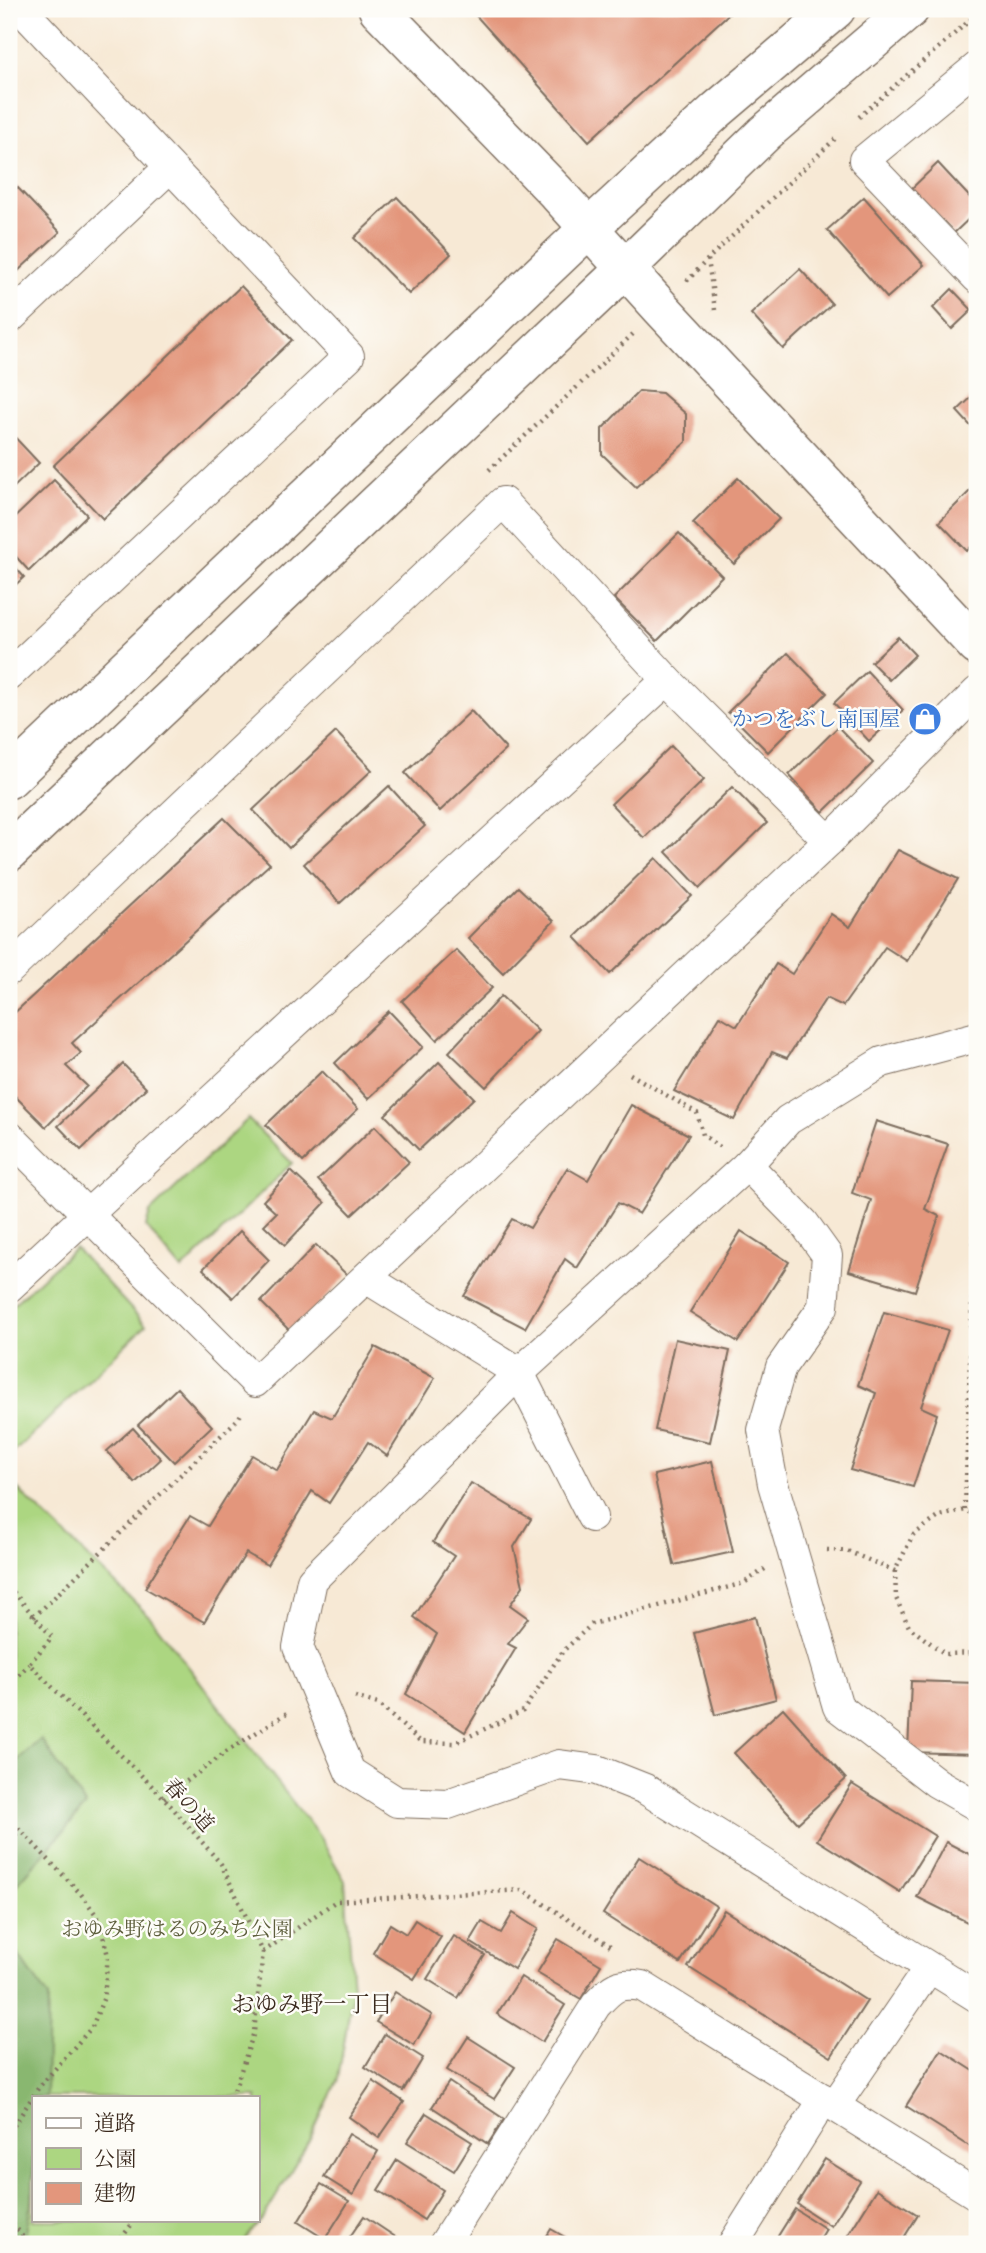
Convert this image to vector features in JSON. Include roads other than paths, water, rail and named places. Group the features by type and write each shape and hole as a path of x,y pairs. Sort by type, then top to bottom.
{"street":[{"path":"9,676 349,356 21,9"},
{"path":"378,9 589,228 977,646"},
{"path":"9,779 589,228 717,110 835,9"},
{"path":"9,852 765,133 910,9"},
{"path":"977,67 864,160 977,278"},
{"path":"9,319 170,167"},
{"path":"9,970 503,502 667,680 829,841"},
{"path":"9,1287 667,680"},
{"path":"9,1136 255,1382 829,841 977,692"},
{"path":"972,1987 929,1968 645,1789 597,1770 559,1765 448,1804 397,1802 350,1772 298,1647 312,1580 519,1373 747,1164 788,1120 882,1062 977,1037"},
{"path":"747,1164 804,1223 827,1255 823,1307 781,1367 763,1430 773,1484 838,1707 937,1783 977,1806"},
{"path":"366,1278 519,1373 592,1517"},
{"path":"733,2244 830,2102 929,1968"},
{"path":"444,2244 596,2005 610,1991 625,1983 642,1986 977,2195"}],"place":[{"name":"かつをぶし南国屋","path":"925,719"}],"district":[{"name":"おゆみ野一丁目","path":"312,2004"}],"park label":[{"name":"おゆみ野はるのみち公園","path":"177,1929"}]}
